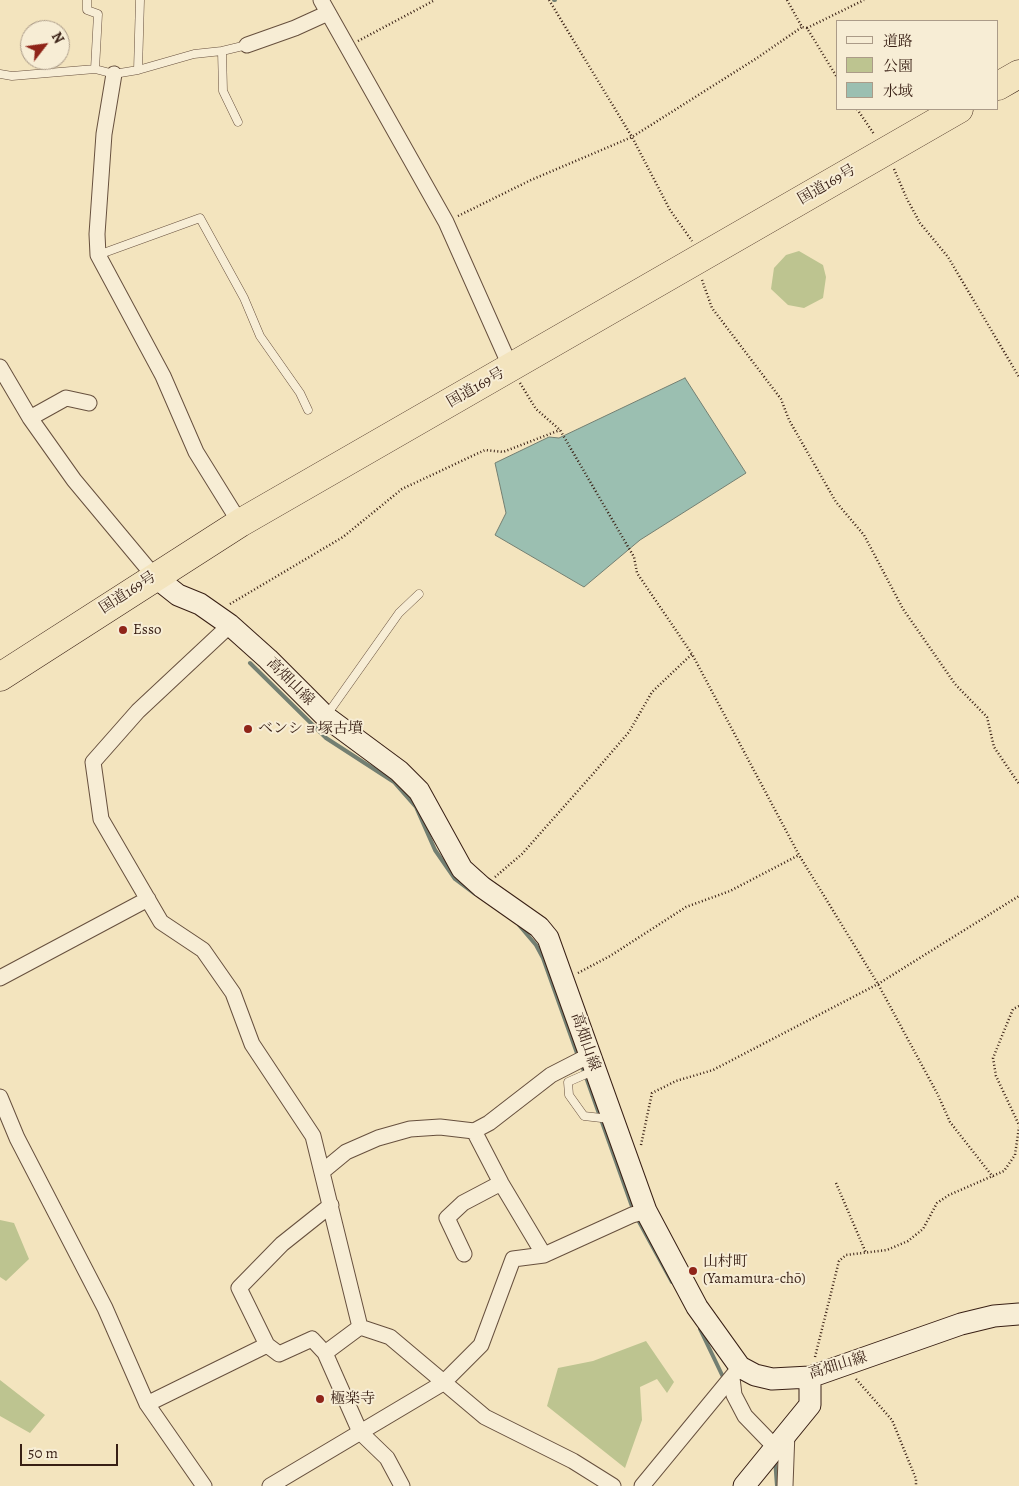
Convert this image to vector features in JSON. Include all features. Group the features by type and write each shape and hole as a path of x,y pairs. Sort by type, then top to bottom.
{"highway":[{"path":"999,85 1019,74"},
{"name":"国道169号","path":"0,677 154,576 240,523 957,110"}],"main road":[{"name":"高畑山線","path":"154,576 178,595 222,619 268,659 326,717 399,771 419,791 462,869 482,887 539,927 548,938 627,1161 639,1213 697,1306 731,1379 755,1375 772,1379 810,1377 961,1324 994,1316 1019,1314"},
{"path":"744,1486 810,1405 810,1377"}],"street":[{"path":"247,45 295,28 325,7 446,222 511,368"},
{"path":"114,74 104,134 97,234 98,255 163,376 196,452 240,523"},
{"path":"0,368 30,418 74,480 154,576"},
{"path":"30,418 66,398 89,403"},
{"path":"222,619 93,762 101,819 161,922 203,950 233,993 252,1044 313,1136 360,1327"},
{"path":"0,978 148,899"},
{"path":"323,1171 346,1152 378,1138 410,1129 440,1127 474,1131 489,1123 551,1075 592,1062"},
{"path":"0,1097 17,1138 106,1308 147,1404 204,1486"},
{"path":"474,1131 501,1183 544,1255"},
{"path":"464,1254 447,1218 463,1203 501,1183"},
{"path":"331,1205 282,1244 239,1288 267,1344 279,1354 312,1339 325,1353 360,1432 387,1458 402,1486"},
{"path":"270,1486 442,1383 481,1345 513,1259 544,1255 639,1213"},
{"path":"325,1353 360,1327"},
{"path":"360,1327 390,1337 442,1383 485,1417 573,1461 613,1486"},
{"path":"147,1404 267,1344"},
{"path":"731,1379 734,1395 745,1416 777,1445 786,1486"},
{"path":"642,1486 731,1379"}],"lane":[{"path":"87,0 87,10 98,14 96,68"},
{"path":"138,70 140,0"},
{"path":"0,74 96,68 114,74 138,70 194,54 222,51 247,45"},
{"path":"222,51 223,91 238,122"},
{"path":"98,255 200,218 244,298 260,336 300,393 308,410"},
{"path":"326,717 399,613 419,594"},
{"path":"592,1062 568,1082 569,1096 584,1116 612,1119"}],"path":[{"path":"347,46 435,0"},
{"path":"549,0 632,137 670,210 702,258 703,284 712,308 781,399 789,420 836,502 864,535 902,609 955,684 987,717 994,746 1019,784"},
{"path":"787,0 802,27"},
{"path":"446,222 531,180 632,137 758,58 802,27 807,28 864,0"},
{"path":"807,28 836,76"},
{"path":"857,110 886,151 906,199 920,222 948,257 1019,377"},
{"path":"511,368 536,409 560,430 634,557 637,573 692,654 799,855 878,984 938,1095 950,1122 993,1177"},
{"path":"222,619 344,536 402,489 485,450 503,452 560,430"},
{"path":"482,887 522,854 629,732 652,692 692,654"},
{"path":"564,980 610,956 686,908 730,891 799,855"},
{"path":"627,1161 640,1150 652,1093 676,1081 713,1070 878,984 1019,896"},
{"path":"810,1377 839,1262 846,1255 887,1250 908,1241 923,1229 937,1203 949,1195 1004,1171 1015,1155 1019,1126 996,1076 993,1058 1013,1009 1019,1006"},
{"path":"836,1183 866,1253"},
{"path":"844,1366 892,1420 916,1480 916,1486"}],"green space":[{"path":"799,251 823,265 826,277 823,298 804,308 788,305 771,289 774,268 786,255"},
{"path":"0,1220 14,1223 29,1259 6,1281 0,1277"},
{"path":"646,1341 674,1382 667,1393 657,1379 640,1387 642,1420 625,1468 547,1406 558,1368 593,1361"},
{"path":"0,1380 45,1415 30,1433 0,1416"}],"water":[{"path":"685,378 746,473 640,540 584,587 495,535 506,513 495,463 549,437 559,438"}],"waterway":[{"path":"250,663 326,738 394,782 416,807 435,850 455,879 475,894"},
{"path":"519,925 536,945 543,958 578,1056"},
{"path":"581,1063 634,1212"},
{"path":"637,1218 672,1282"},
{"path":"700,1329 724,1379"},
{"path":"775,1459 777,1486"}],"place":[{"name":"Esso","path":"123,630"},
{"name":"ベンショ塚古墳","path":"248,729"},
{"name":"山村町 (Yamamura-chō)","path":"693,1271"},
{"name":"極楽寺","path":"320,1399"}]}
